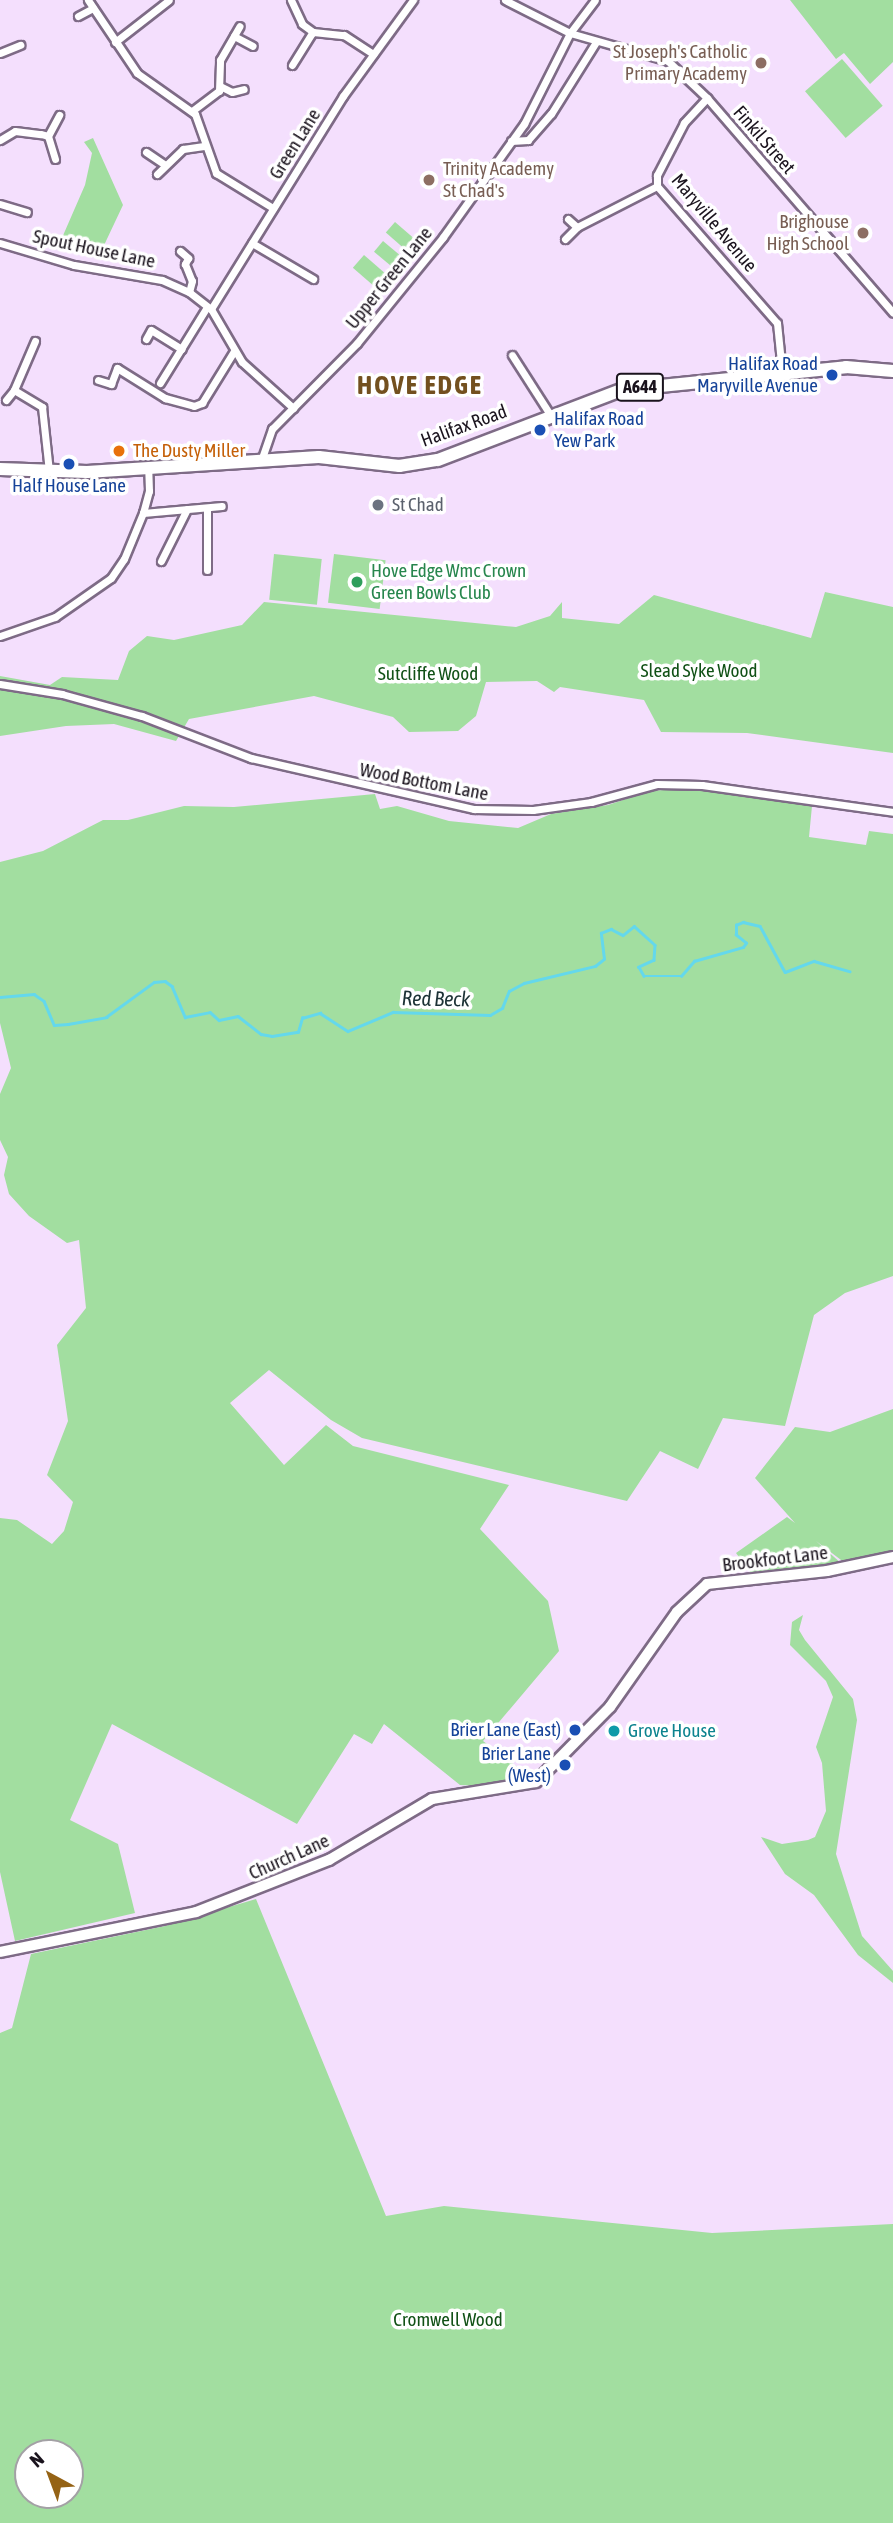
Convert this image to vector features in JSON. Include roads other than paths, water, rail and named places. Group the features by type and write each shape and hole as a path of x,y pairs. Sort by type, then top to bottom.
{"main road":[{"name":"Halifax Road","path":"0,469 48,472 148,468 262,458 319,457 399,466 438,460 621,390 846,367 893,371"}],"street":[{"path":"88,0 137,73 192,111 216,173 273,208"},
{"path":"115,42 169,0"},
{"path":"291,0 302,24 313,32 344,35 373,54"},
{"name":"Green Lane","path":"160,383 373,54 413,0"},
{"name":"Finkil Street","path":"505,0 570,33 596,42 657,54 707,98 893,313"},
{"name":"Upper Green Lane","path":"262,458 272,429 357,343 443,237 511,141 570,33 595,0"},
{"path":"78,16 93,8"},
{"path":"192,111 220,86 220,60 240,26"},
{"path":"292,65 313,32"},
{"path":"234,36 253,46"},
{"path":"511,141 528,140 551,114 596,42"},
{"path":"0,53 20,45"},
{"path":"220,86 232,92 244,89"},
{"path":"230,102 232,92"},
{"name":"Maryville Avenue","path":"707,98 684,123 657,175 657,186 777,323 782,372"},
{"path":"55,159 48,136 59,115"},
{"path":"0,140 15,131 48,136"},
{"path":"157,174 183,149 204,146"},
{"path":"146,152 165,165"},
{"path":"565,239 577,227 657,186"},
{"path":"0,204 27,212"},
{"path":"568,219 577,227"},
{"name":"Spout House Lane","path":"0,243 74,265 162,280 189,292 209,308 234,351 293,408"},
{"path":"252,243 313,279"},
{"path":"180,251 188,258 185,264 192,281 189,292"},
{"path":"146,339 151,330 181,349"},
{"path":"6,400 14,390 35,341"},
{"path":"98,380 111,384 117,368 165,398 194,406 202,403 234,351"},
{"path":"512,355 551,416"},
{"path":"14,390 43,407 48,472"},
{"path":"0,636 55,617 104,584 124,559 143,513 149,491 148,468"},
{"path":"143,513 222,506"},
{"path":"207,508 208,570"},
{"path":"161,561 187,509"},
{"name":"Wood Bottom Lane","path":"0,684 62,694 142,716 251,758 474,809 545,809 590,802 657,784 702,785 893,812"},
{"name":"Brookfoot Lane","path":"570,1751 610,1707 677,1612 707,1584 827,1571 893,1557"},
{"name":"Church Lane","path":"0,1952 162,1920 253,1893 329,1860 432,1799 536,1782 570,1751"}],"waterway":[{"name":"Red Beck","path":"0,997 34,994 44,1001 54,1025 68,1024 106,1017 154,982 165,981 172,986 185,1017 210,1012 219,1020 238,1016 261,1034 272,1036 298,1032 302,1018 320,1013 348,1031 393,1012 490,1015 502,1008 509,991 524,983 595,966 604,959 601,933 611,929 623,935 634,926 655,945 654,960 639,967 644,976 681,976 694,961 743,947 746,943 736,935 736,925 743,922 760,926 785,972 814,961 850,971"}],"place":[{"name":"St Joseph's Catholic Primary Academy","path":"761,63"},
{"name":"Trinity Academy St Chad's","path":"429,180"},
{"name":"Brighouse High School","path":"863,233"},
{"name":"Halifax Road Maryville Avenue","path":"832,375"},
{"name":"Halifax Road Yew Park","path":"540,430"},
{"name":"The Dusty Miller","path":"119,451"},
{"name":"Half House Lane","path":"69,464"},
{"name":"St Chad","path":"378,505"},
{"name":"Hove Edge Wmc Crown Green Bowls Club","path":"357,582"},
{"name":"Brier Lane (East)","path":"575,1730"},
{"name":"Grove House","path":"614,1731"},
{"name":"Brier Lane (West)","path":"565,1765"}],"district":[{"name":"HOVE EDGE","path":"420,386"}],"park label":[{"name":"Slead Syke Wood","path":"699,671"},
{"name":"Sutcliffe Wood","path":"428,674"},
{"name":"Cromwell Wood","path":"448,2320"}]}
